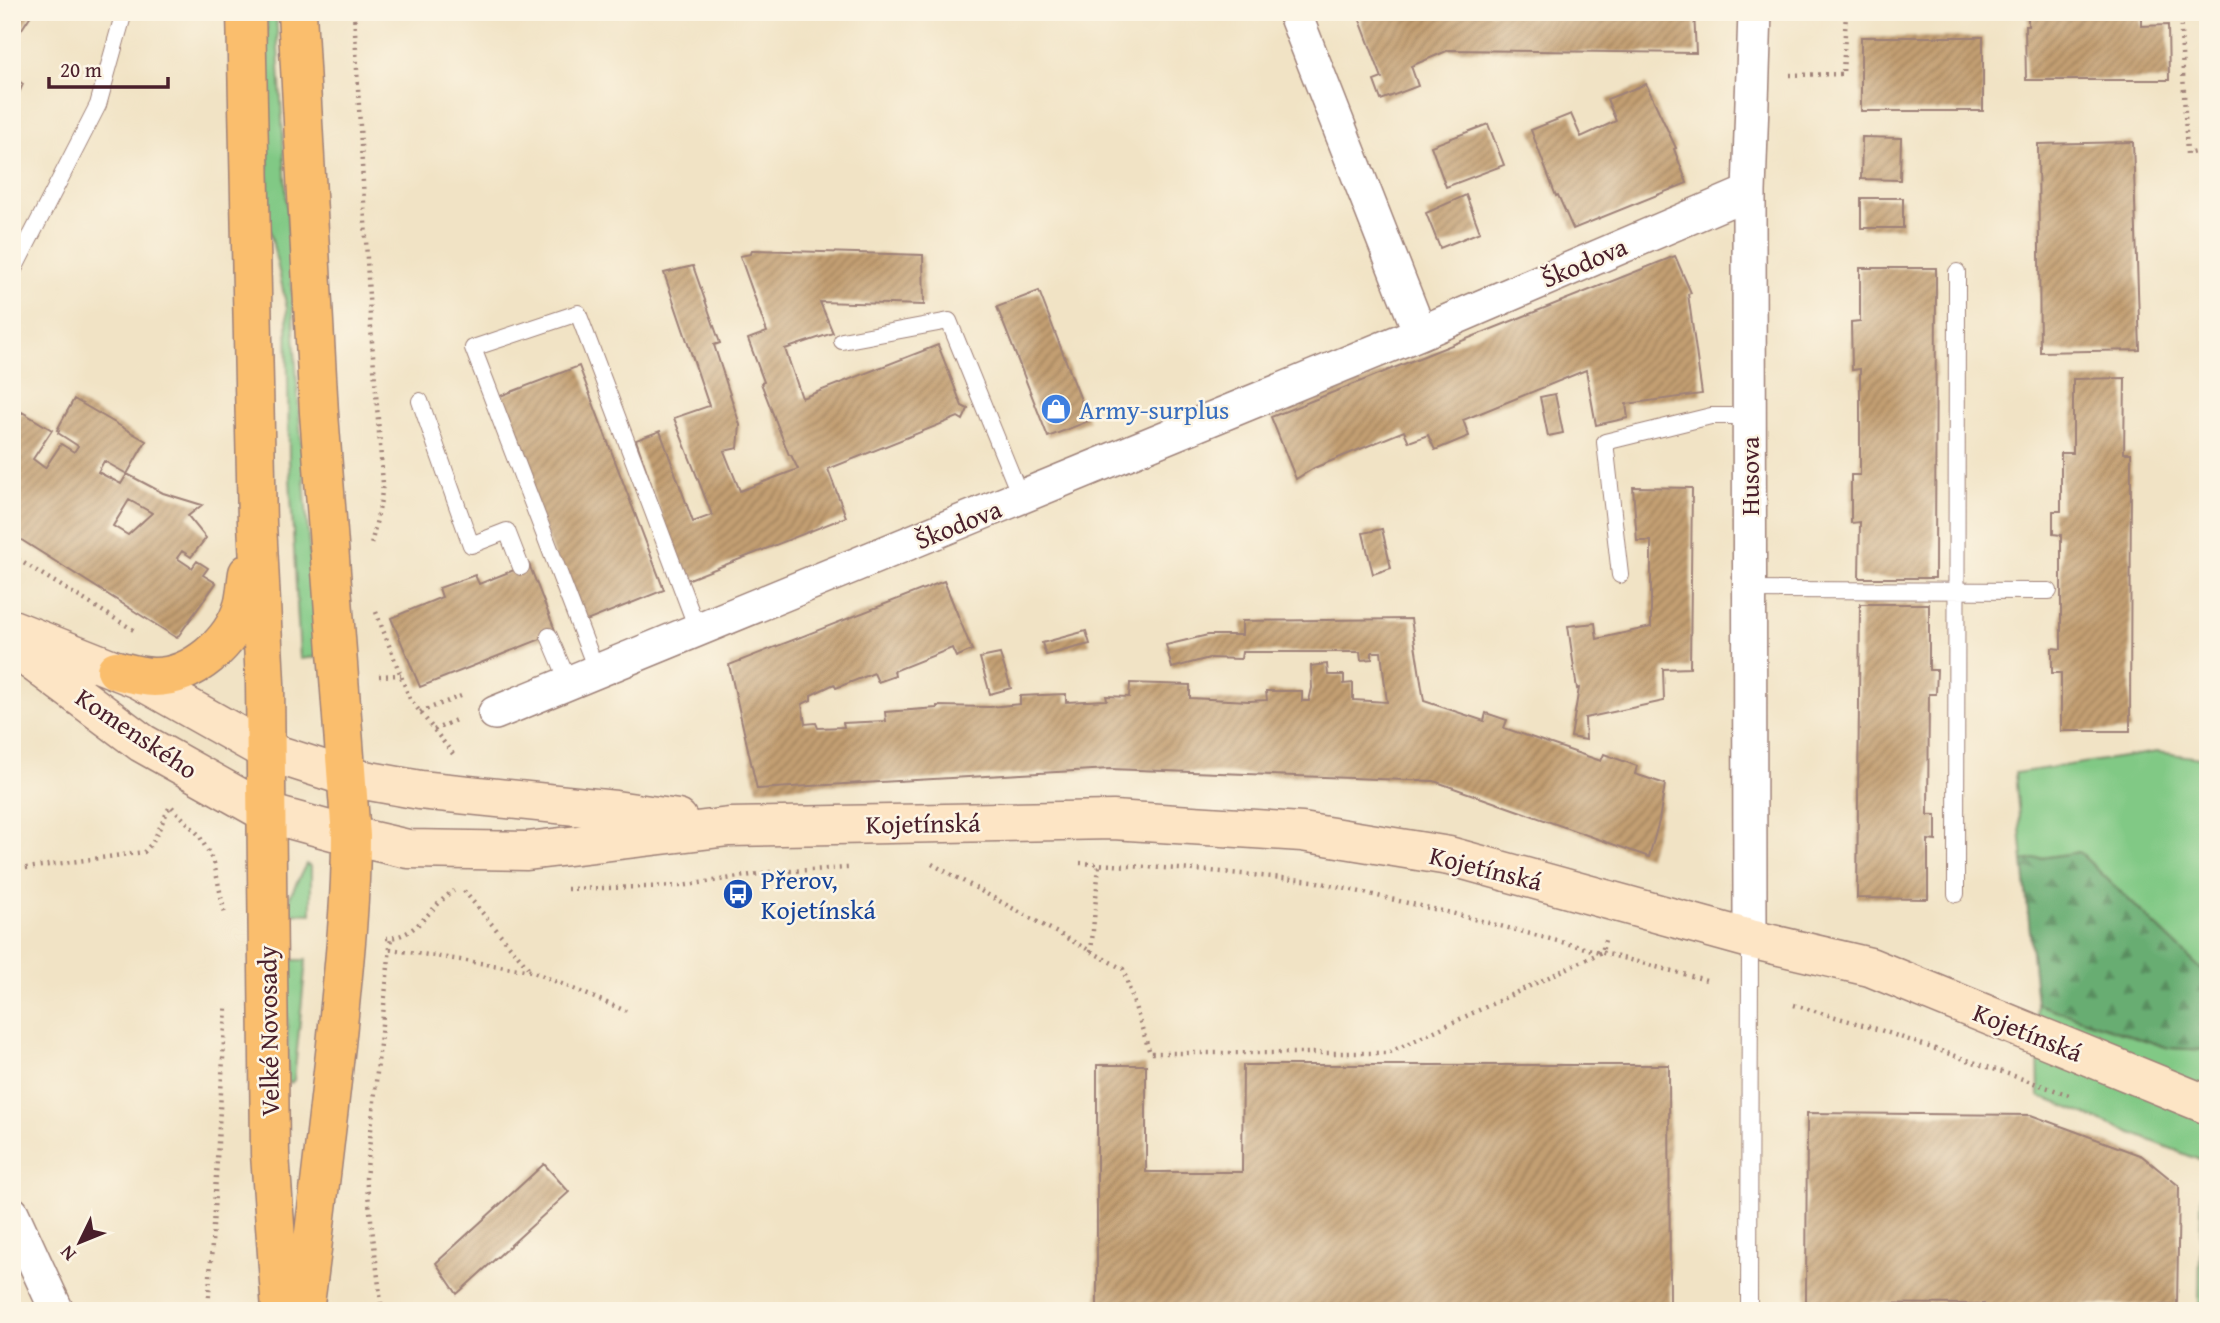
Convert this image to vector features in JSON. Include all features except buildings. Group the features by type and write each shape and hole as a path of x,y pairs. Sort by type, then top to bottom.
{"main road":[{"path":"116,670 154,677 169,675 199,662 224,639 243,607 257,523 246,12"},
{"path":"297,12 319,413 351,836 351,884 344,973 325,1154 304,1311"},
{"name":"Velké Novosady","path":"257,523 266,751 270,1154 281,1311"},
{"name":"Komenského","path":"12,629 116,670 211,718 266,751 347,777"},
{"name":"Komenského","path":"12,646 142,743 267,813 351,836"},
{"name":"Kojetínská","path":"347,777 420,790 615,810 729,827"},
{"name":"Kojetínská","path":"351,836 408,849 527,851 729,827 1113,820 1302,832 1449,856 1750,939 1870,968 2208,1105"}],"street":[{"path":"1294,12 1420,333"},
{"name":"Husova","path":"1750,939 1749,192 1755,12"},
{"name":"Škodova","path":"495,713 1420,333 1749,192"},
{"path":"12,1213 57,1311"}],"lane":[{"path":"12,273 99,105 124,12"},
{"path":"1956,894 1957,272"},
{"path":"583,678 473,348 579,313 698,631"},
{"path":"842,341 948,321 1021,498"},
{"path":"420,401 471,545 507,531 521,567"},
{"path":"1620,575 1605,442 1711,416 1749,416"},
{"path":"1749,590 2049,591"},
{"path":"549,636 583,678"},
{"path":"1749,1311 1750,939"}],"path":[{"path":"354,12 369,302 383,484 370,552"},
{"path":"1779,75 1843,74 1846,12"},
{"path":"2180,12 2187,154 2208,149"},
{"path":"12,556 140,635"},
{"path":"374,604 410,699 420,712"},
{"path":"12,870 145,852 153,842 170,806 199,835 214,863 227,925"},
{"path":"943,862 930,863 1123,969 1150,1053 1388,1053 1602,953"},
{"path":"1073,863 1211,871 1312,881 1451,913 1710,981"},
{"path":"1091,952 1099,864"},
{"path":"565,888 577,890 681,886 771,872 851,868"},
{"path":"461,887 531,971"},
{"path":"1602,953 1613,902"},
{"path":"382,1311 366,1178 391,938"},
{"path":"390,949 531,971 626,1011"},
{"path":"1794,1005 1880,1030 2076,1097"},
{"path":"208,1311 226,1006"}],"green space":[{"path":"267,12 276,12 297,383 317,657 300,659 289,459 287,308 268,222"},
{"path":"2157,752 2208,759 2208,976 2079,852 2023,861 2015,773"},
{"path":"2079,852 2208,976 2208,1050 2169,1048 2037,1004 2023,861"},
{"path":"306,864 311,867 311,914 287,913 290,896"},
{"path":"287,960 306,960 294,1080 291,1083 288,1081"},
{"path":"2037,1004 2169,1048 2208,1050 2208,1305 2199,1305 2202,1161 2039,1096"}],"place":[{"name":"Army-surplus","path":"1056,409"},
{"name":"Přerov, Kojetínská","path":"738,894"}]}
